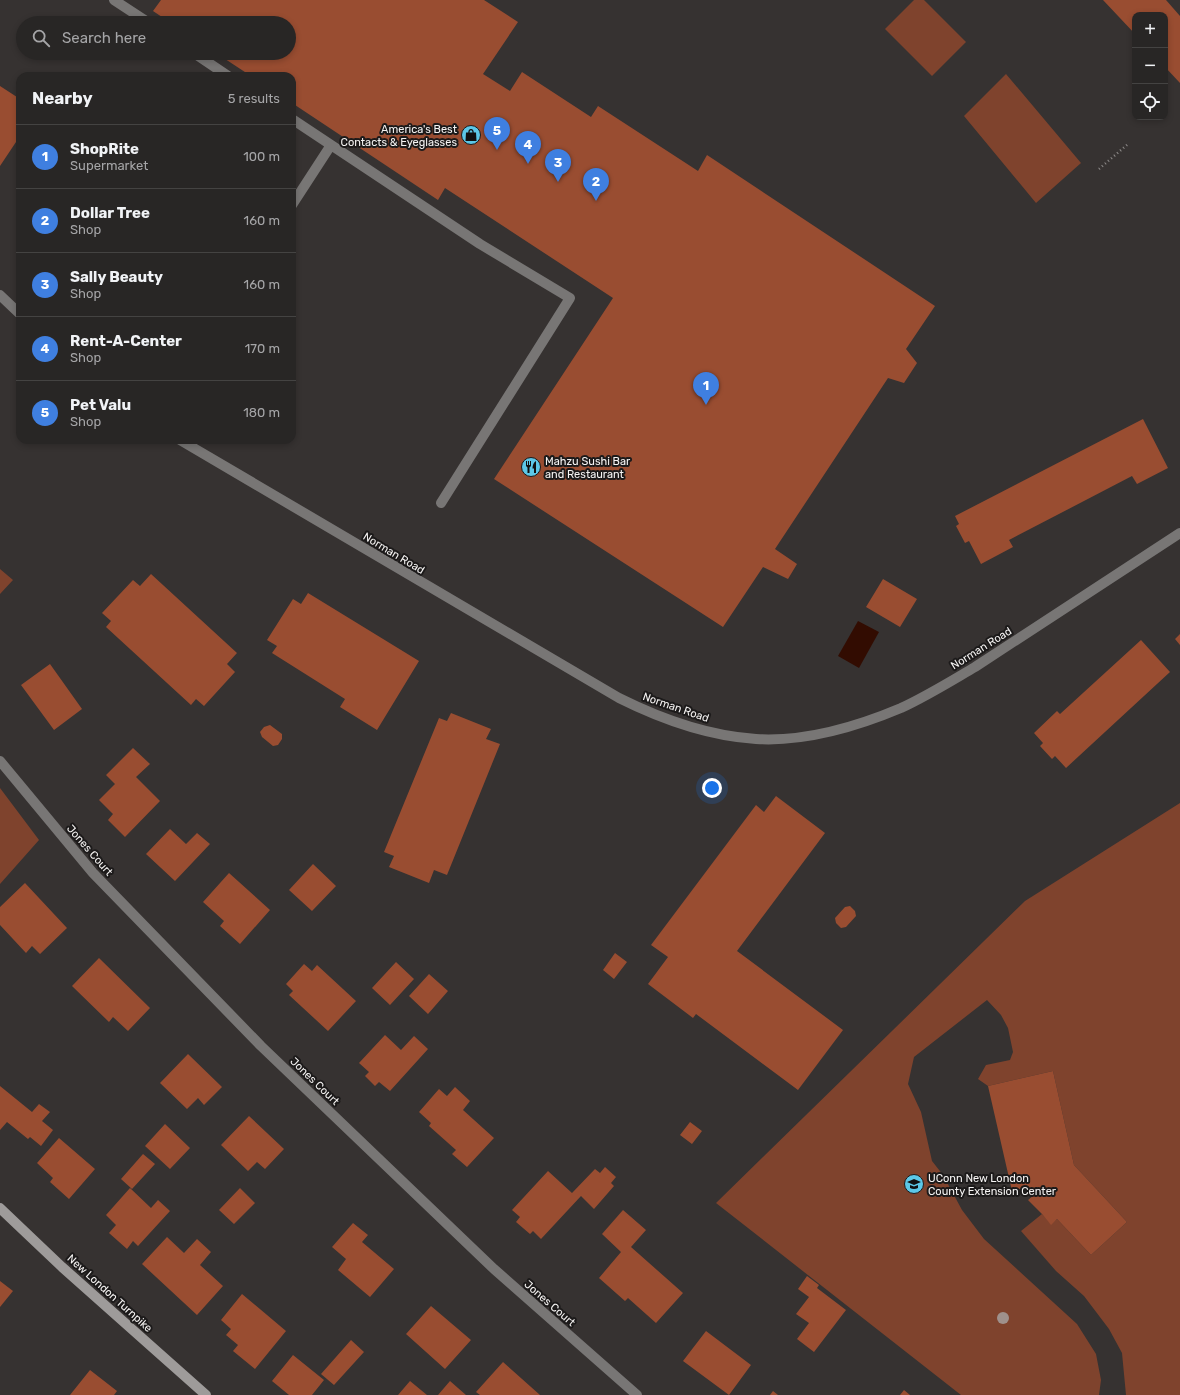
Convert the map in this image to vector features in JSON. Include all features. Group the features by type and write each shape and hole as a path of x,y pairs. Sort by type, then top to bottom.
{"main road":[{"name":"New London Turnpike","path":"0,1208 62,1267 206,1395"}],"street":[{"path":"114,0 138,16"},
{"path":"204,60 222,72"},
{"path":"296,122 480,244 570,298 441,503"},
{"path":"296,200 331,145"},
{"path":"0,295 16,310"},
{"name":"Norman Road","path":"187,444 619,698 651,713 696,728 756,739 773,739 820,733 860,724 902,707 947,684 975,667 1180,533"},
{"name":"Jones Court","path":"0,761 93,873 261,1046 494,1269 637,1395"}],"path":[{"path":"1099,169 1128,144"}],"shaded area":[{"path":"914,0 924,0 966,42 932,76 885,29"},
{"path":"1006,74 1081,163 1036,203 964,116"},
{"path":"0,569 13,580 0,594"},
{"path":"858,621 879,632 859,668 838,656"},
{"path":"0,788 39,840 0,884"},
{"name":"UConn New London County Extension Center","path":"1180,803 1180,1395 1126,1395 1122,1353 1109,1329 1084,1296 1056,1271 1021,1231 1042,1214 1051,1224 1057,1219 1091,1255 1127,1222 1074,1165 1053,1071 988,1086 978,1079 986,1065 1010,1060 1013,1052 1008,1028 1001,1015 987,1000 914,1057 908,1084 921,1112 932,1161 943,1175 962,1210 984,1239 1077,1324 1096,1354 1101,1380 1099,1395 961,1395 716,1203 1025,901"}],"building":[{"path":"161,0 484,0 518,22 483,74 510,91 522,72 591,117 598,106 698,171 707,155 935,306 906,349 917,363 904,383 888,378 775,549 797,564 788,579 763,567 723,627 494,479 613,298 445,188 438,200 296,106 296,72 245,72 227,60 296,60 296,16 160,16 153,11"},
{"path":"1103,0 1166,0 1180,16 1180,83 1168,70 1168,12 1132,12 1132,31"},
{"path":"0,86 16,96 16,142 0,166"},
{"path":"1143,419 1168,468 1137,484 1132,476 1009,540 1013,547 981,564 969,541 965,543 956,526 959,524 955,516"},
{"path":"151,574 237,653 227,664 235,672 204,706 196,699 191,705 106,627 111,621 102,613 133,580 140,586"},
{"path":"883,579 917,599 900,627 866,607"},
{"path":"308,593 419,661 377,730 340,707 345,699 272,653 277,646 267,640 293,599 301,604"},
{"path":"1180,634 1180,645 1175,639"},
{"path":"1141,640 1170,672 1066,768 1055,756 1052,759 1040,746 1043,743 1034,733 1057,711 1060,714"},
{"path":"50,664 82,709 54,730 21,685"},
{"path":"451,713 491,729 486,739 500,744 447,875 434,870 429,883 389,867 394,856 384,852 439,718 447,721"},
{"path":"270,725 282,734 282,739 278,745 273,746 262,737 260,732 264,727"},
{"path":"133,748 150,764 136,777 160,801 125,837 108,820 113,814 99,800 115,784 106,775"},
{"path":"776,796 825,833 737,951 843,1030 798,1090 696,1014 693,1018 648,984 668,957 651,945 756,805 764,812"},
{"path":"170,829 186,844 197,833 210,844 175,881 146,854"},
{"path":"313,864 336,886 312,911 289,890"},
{"path":"229,873 270,910 240,944 220,926 224,921 203,902"},
{"path":"25,883 67,928 40,954 32,946 26,953 0,925 0,907"},
{"path":"850,906 855,911 856,916 846,927 841,928 836,923 835,918 845,907"},
{"path":"615,953 627,962 614,979 603,970"},
{"path":"99,958 150,1008 128,1031 113,1017 109,1022 72,986"},
{"path":"396,962 414,979 390,1005 372,988"},
{"path":"304,964 312,971 317,965 356,1001 328,1031 289,995 293,991 286,984"},
{"path":"429,974 448,991 428,1014 409,996"},
{"path":"385,1035 401,1050 414,1036 428,1049 390,1091 379,1082 375,1086 365,1076 369,1072 359,1063"},
{"path":"188,1054 222,1087 204,1105 198,1098 187,1109 160,1083"},
{"path":"1053,1071 1074,1165 1127,1222 1091,1255 1057,1219 1051,1225 1028,1200 1035,1194 1027,1187 1012,1191 988,1086"},
{"path":"0,1086 32,1112 39,1104 50,1112 42,1121 53,1130 41,1146 30,1137 28,1139 7,1122 0,1130"},
{"path":"455,1087 470,1101 463,1110 494,1138 467,1167 452,1154 456,1150 429,1126 431,1123 419,1112 439,1089 447,1096"},
{"path":"249,1116 284,1149 265,1169 257,1162 248,1171 221,1145"},
{"path":"690,1122 702,1131 692,1144 680,1135"},
{"path":"165,1124 190,1148 170,1169 145,1146"},
{"path":"59,1138 95,1169 69,1199 50,1182 53,1178 37,1163"},
{"path":"143,1154 155,1164 132,1189 121,1179"},
{"path":"605,1167 616,1177 611,1183 614,1186 594,1209 581,1196 541,1239 533,1231 530,1234 516,1222 520,1217 512,1210 548,1171 572,1193 595,1169 600,1173"},
{"path":"130,1188 151,1208 158,1200 170,1211 138,1246 133,1241 127,1249 109,1233 116,1225 106,1215"},
{"path":"240,1188 255,1203 234,1224 219,1210"},
{"path":"623,1210 646,1230 631,1247 683,1293 656,1323 628,1298 625,1301 599,1278 621,1252 602,1234"},
{"path":"353,1223 368,1235 362,1242 394,1269 370,1297 338,1270 346,1259 332,1247"},
{"path":"167,1237 184,1253 197,1239 211,1252 200,1265 223,1286 197,1315 142,1264"},
{"path":"807,1276 819,1285 817,1288 846,1310 814,1352 797,1339 809,1323 796,1314 809,1297 798,1289"},
{"path":"0,1281 13,1291 0,1307"},
{"path":"242,1294 286,1331 255,1369 233,1351 238,1345 226,1335 231,1329 221,1320"},
{"path":"431,1306 471,1340 445,1369 406,1334"},
{"path":"706,1331 751,1365 729,1395 683,1361"},
{"path":"351,1340 364,1352 334,1385 321,1374"},
{"path":"293,1355 324,1380 312,1395 289,1395 272,1381"},
{"path":"503,1362 540,1395 480,1395 476,1392"},
{"path":"90,1370 117,1391 114,1395 70,1395"},
{"path":"410,1381 427,1395 398,1395"},
{"path":"450,1381 466,1395 438,1395"},
{"path":"904,1390 910,1395 900,1395"},
{"path":"773,1391 778,1395 770,1395"}],"place":[{"name":"America's Best Contacts & Eyeglasses","path":"471,135"},
{"name":"Pet Valu","path":"497,150"},
{"name":"Rent-A-Center","path":"528,164"},
{"name":"Sally Beauty","path":"558,182"},
{"name":"Dollar Tree","path":"596,201"},
{"name":"ShopRite","path":"706,405"},
{"name":"Mahzu Sushi Bar and Restaurant","path":"531,467"},
{"name":"UConn New London County Extension Center","path":"914,1184"}]}
